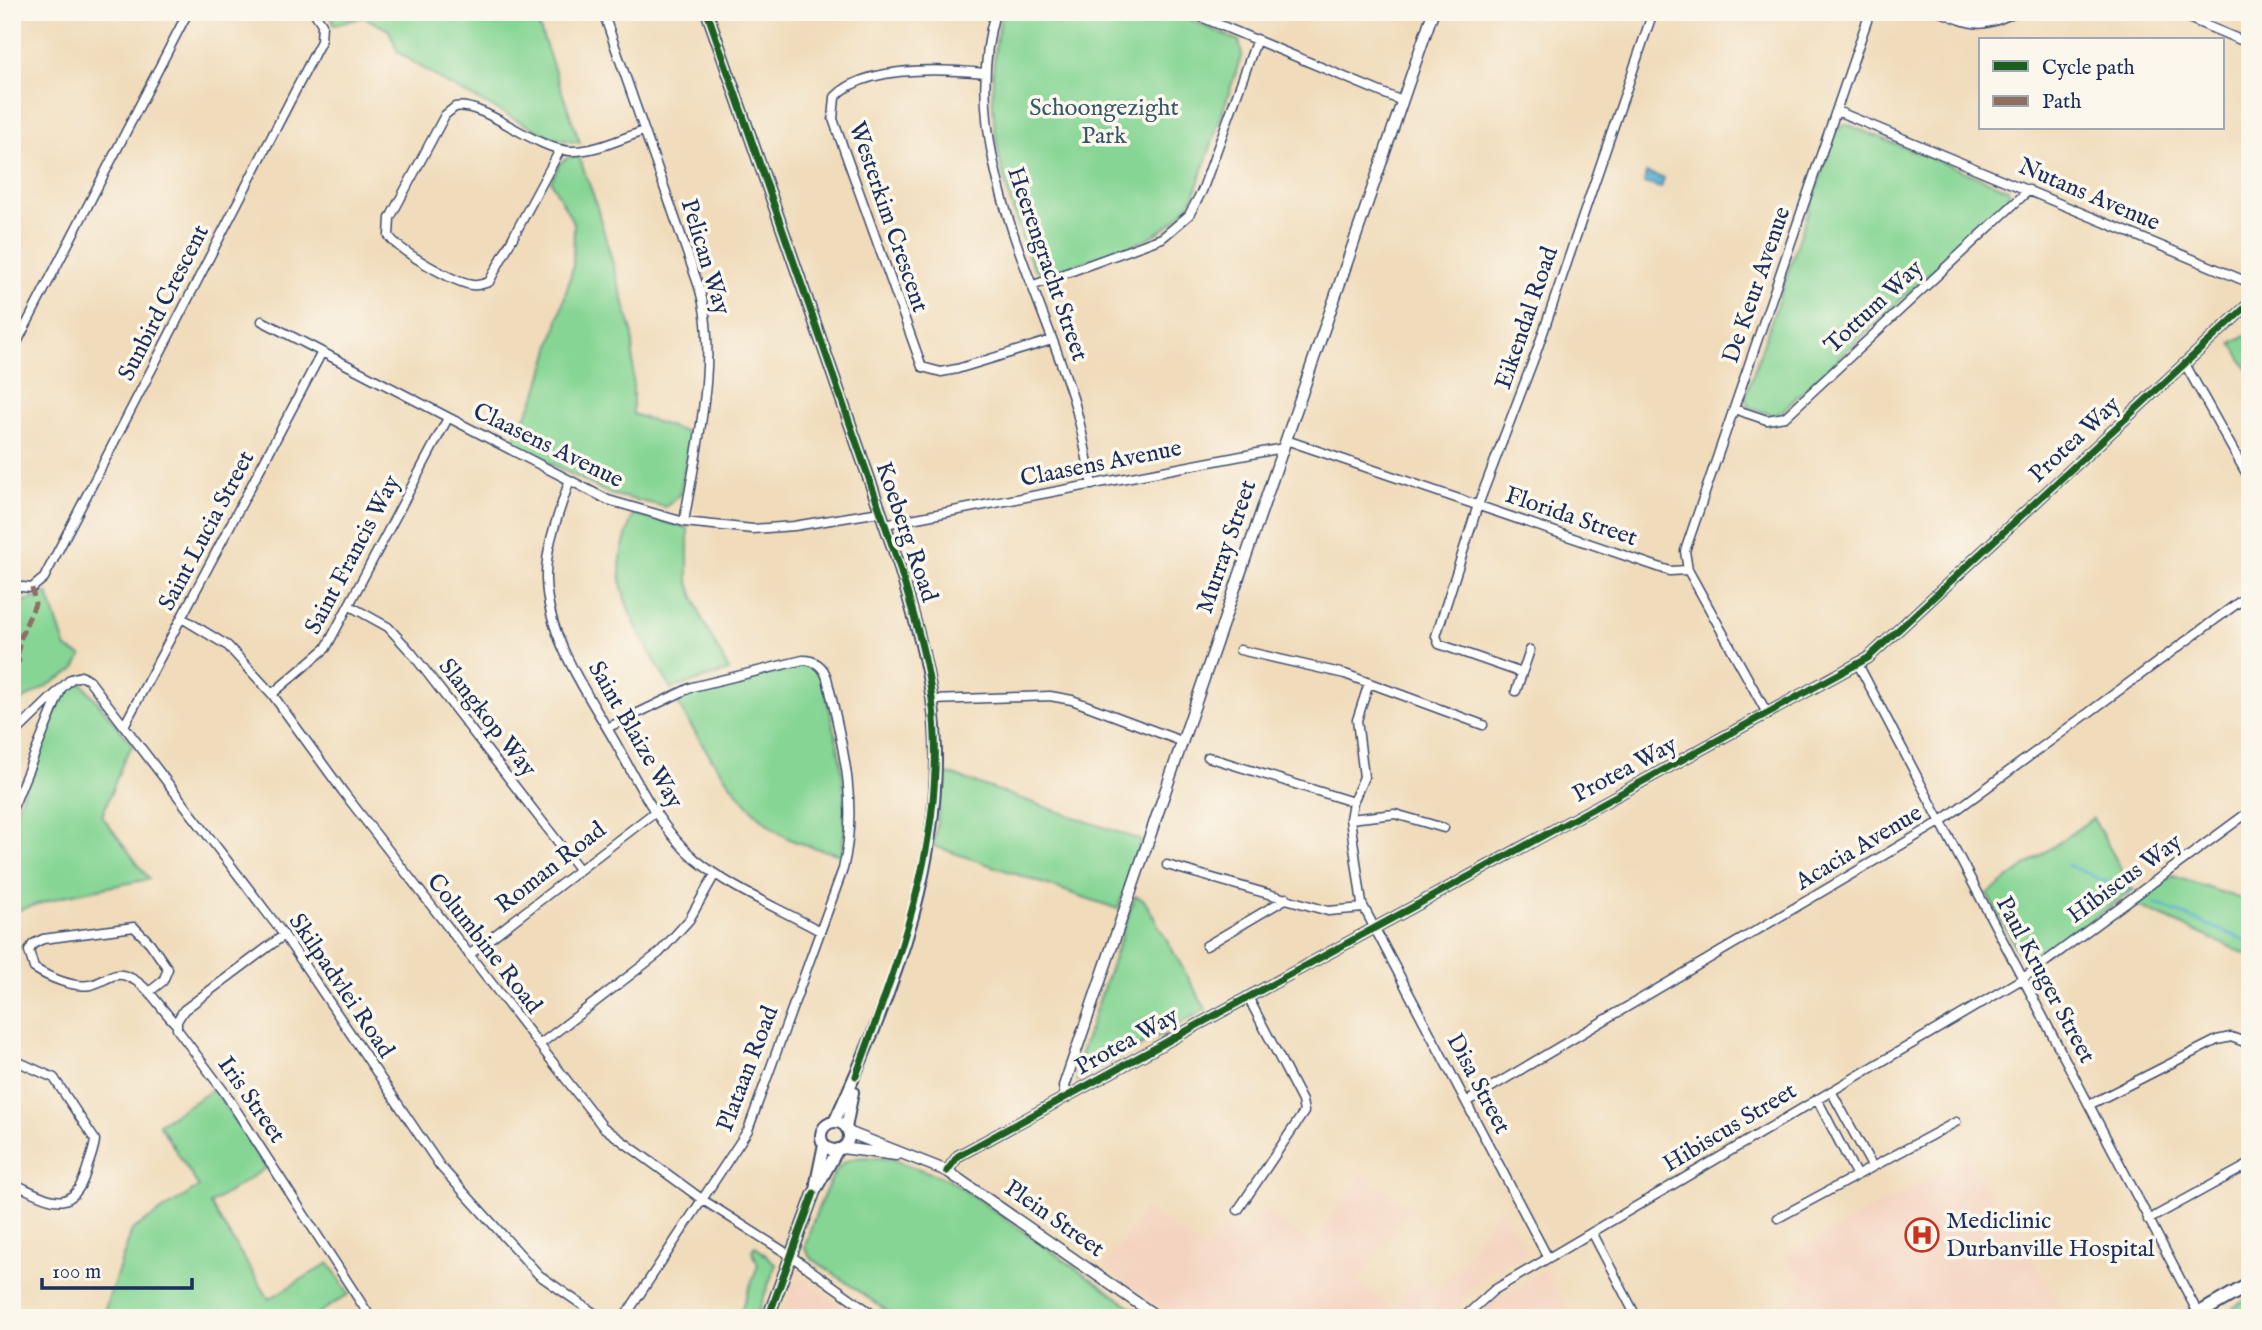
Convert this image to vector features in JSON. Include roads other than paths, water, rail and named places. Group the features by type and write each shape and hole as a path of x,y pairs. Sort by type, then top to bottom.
{"main road":[{"name":"Koeberg Road","path":"707,12 885,524 922,643 932,700 936,766 927,851 898,961 856,1076 834,1122"},
{"name":"Koeberg Road","path":"847,1130 856,1076"},
{"path":"768,1318 814,1193 824,1144 822,1130 834,1122 847,1130 848,1141 840,1148 814,1193"},
{"path":"824,1144 840,1148"},
{"path":"2197,1316 2250,1284"}],"street":[{"path":"12,352 188,12"},
{"name":"Sunbird Crescent","path":"12,586 32,588 44,578 321,41 322,24 314,12"},
{"name":"Pelican Way","path":"603,12 703,299 707,320 706,377 684,522"},
{"name":"Heerengracht Street","path":"995,12 985,73 986,125 994,171 1072,394 1092,485"},
{"path":"1189,12 1402,101"},
{"name":"Murray Street","path":"1066,1097 1064,1086 1433,12"},
{"name":"Eikendal Road","path":"1521,674 1439,644 1436,636 1478,505 1536,353 1653,12"},
{"name":"De Keur Avenue","path":"1688,570 1685,551 1870,12"},
{"path":"1941,12 1978,25 1990,24 2015,12"},
{"path":"2174,12 2250,44"},
{"path":"1034,285 1162,238 1189,215 1202,191 1257,39"},
{"name":"Westerkim Crescent","path":"985,73 914,69 862,82 849,86 835,97 833,119 922,367 941,372 957,369 1052,340"},
{"path":"560,150 489,282 481,285 463,282 403,251 390,236 390,218 444,115 451,109 461,106 472,108 560,150 585,150 644,131"},
{"name":"Nutans Avenue","path":"1837,111 2250,283"},
{"name":"Tottum Way","path":"1734,410 1767,420 1785,417 2029,190"},
{"name":"Protea Way","path":"947,1171 958,1156 1858,664 2250,303"},
{"name":"Claasens Avenue","path":"262,321 569,482 608,499 684,522 753,529 794,526 880,512"},
{"path":"12,327 22,332"},
{"name":"Saint Lucia Street","path":"124,726 322,352"},
{"path":"2185,364 2250,480"},
{"name":"Saint Francis Way","path":"272,694 321,654 350,606 448,418"},
{"name":"Claasens Avenue","path":"885,524 1092,485 1285,444"},
{"name":"Florida Street","path":"1285,444 1478,505 1670,571 1688,570"},
{"name":"Saint Blaize Way","path":"569,482 547,561 548,600 564,648 607,728 656,811 682,846 715,874 820,930"},
{"path":"1688,570 1768,715"},
{"name":"Acacia Avenue","path":"1466,1102 1940,822 2250,594"},
{"name":"Slangkop Way","path":"350,606 388,627 411,652 579,869"},
{"name":"Columbine Road","path":"183,618 228,646 272,694 603,1127 703,1200 791,1256 878,1318"},
{"path":"1240,650 1345,674 1483,725"},
{"path":"1516,691 1530,650"},
{"name":"Plataan Road","path":"607,728 674,694 723,678 803,660 814,662 823,668 848,773 851,816 843,869 751,1124 624,1318"},
{"name":"Paul Kruger Street","path":"1858,664 2197,1316"},
{"name":"Skilpadvlei Road","path":"62,686 74,677 84,677 124,726 284,935 440,1166 539,1275 601,1318"},
{"name":"Disa Street","path":"1369,683 1357,720 1364,777 1353,802 1350,819 1359,890 1364,908 1548,1258"},
{"path":"12,736 62,686"},
{"path":"12,810 62,686"},
{"path":"932,700 1050,696 1072,701 1181,741"},
{"path":"1208,757 1353,802"},
{"name":"Roman Road","path":"469,955 656,811"},
{"name":"Hibiscus Way","path":"2022,979 2250,811"},
{"path":"1350,819 1395,814 1444,828"},
{"path":"1167,864 1328,911 1364,908"},
{"path":"539,1045 676,936 715,874"},
{"path":"1206,946 1287,898"},
{"path":"134,927 150,943 168,969 166,978 149,992 124,975 89,985 69,983 34,968 29,951 33,944 43,939 134,927"},
{"path":"176,1024 184,1010 284,935"},
{"name":"Hibiscus Street","path":"1463,1318 1485,1296 2022,979"},
{"name":"Iris Street","path":"149,992 176,1024 178,1034 225,1093 371,1318"},
{"path":"1238,1210 1304,1112 1302,1101 1248,997"},
{"path":"2089,1105 2217,1040 2231,1037 2250,1044"},
{"path":"12,1059 54,1077 95,1140 80,1192 69,1199 53,1200 12,1183"},
{"path":"1831,1091 1872,1166"},
{"path":"1816,1099 1856,1174"},
{"path":"1778,1218 1956,1122"},
{"name":"Plein Street","path":"847,1130 947,1171 1159,1318"},
{"name":"Plein Street","path":"840,1148 921,1159"},
{"path":"2148,1220 2250,1164"},
{"path":"1592,1232 1637,1318"},
{"path":"12,1316 18,1318"}],"water":[{"path":"1646,173 1664,178 1661,188 1644,183"}],"waterway":[{"path":"2067,865 2130,892"},
{"path":"2154,903 2250,942"}],"place":[{"name":"Mediclinic Durbanville Hospital","path":"1922,1235"}],"park label":[{"name":"Schoongezight Park","path":"1104,122"}]}
